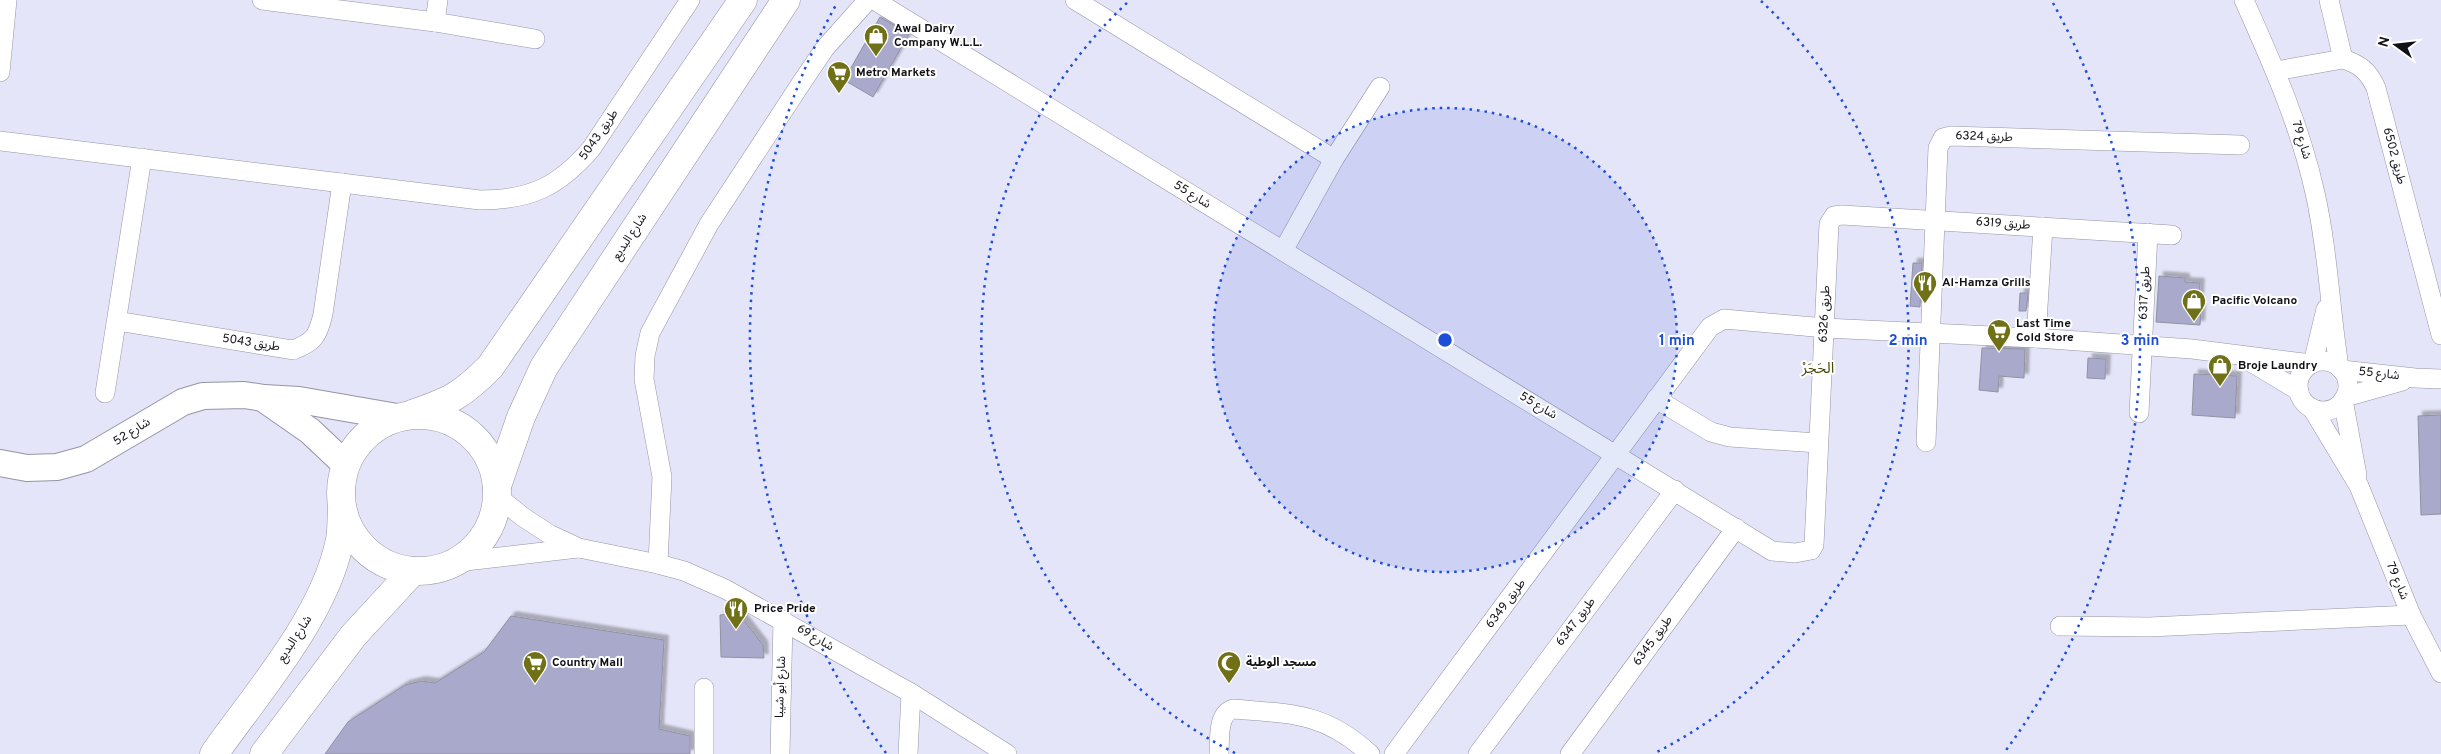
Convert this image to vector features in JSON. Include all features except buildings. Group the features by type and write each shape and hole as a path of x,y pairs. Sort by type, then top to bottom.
{"main road":[{"path":"405,416 437,416 460,425 478,441 491,462 498,491 492,523 478,545 457,562 436,570 413,572 389,566 367,552 351,532 342,508 341,487 346,465 354,449 366,435 380,425 405,416 451,400 464,391 490,367 743,0"},
{"name":"شارع البديع","path":"498,491 521,417 544,367 787,1"},
{"name":"شارع البديع","path":"214,754 301,633 316,604 340,544 342,508"},
{"path":"264,754 353,636 413,572"}],"street":[{"path":"0,72 2,30 7,0"},
{"path":"262,0 434,22 535,38"},
{"path":"434,22 438,0"},
{"name":"طريق 5043","path":"0,141 480,200 505,200 530,195 554,184 574,169 591,149 690,0"},
{"path":"658,564 662,477 644,379 645,356 650,333 659,312 709,224 825,48 868,0"},
{"name":"شارع 55","path":"874,0 1736,528"},
{"path":"1075,0 1334,159"},
{"name":"شارع 79","path":"2244,0 2276,71 2298,131 2311,178 2321,225 2341,368"},
{"path":"2276,71 2343,60 2329,0"},
{"name":"طريق 6502","path":"2343,60 2354,62 2364,69 2376,88 2441,335"},
{"path":"1284,251 1334,159 1380,87"},
{"name":"طريق 6324","path":"1926,442 1938,148 1947,136 2240,145"},
{"path":"106,393 142,158"},
{"name":"طريق 5043","path":"117,321 293,350 309,344 319,331 323,314 342,183"},
{"name":"طريق 6319","path":"1834,216 1934,220 2172,235"},
{"name":"طريق 6326","path":"1736,528 1772,551 1795,552 1812,549 1814,545 1829,224 1834,216"},
{"path":"2036,338 2043,227"},
{"name":"طريق 6317","path":"2139,413 2148,233"},
{"name":"شارع 79","path":"2312,364 2325,315 2329,288"},
{"path":"1617,454 1656,399 1710,327 1716,322 1732,320 1824,328 2036,338 2234,354 2312,364"},
{"path":"2234,354 2271,373 2299,391"},
{"path":"2322,361 2341,368 2348,388 2344,398 2337,406 2329,410 2320,411 2306,404 2299,391 2299,381 2303,371 2312,364 2322,361"},
{"name":"شارع 55","path":"2341,368 2415,378 2441,379"},
{"name":"شارع 55","path":"2344,398 2415,378"},
{"name":"شارع 52","path":"0,463 27,468 57,467 86,459 184,402 203,396 244,395 334,404 405,416"},
{"name":"شارع 52","path":"264,398 310,431 346,465"},
{"name":"شارع 79","path":"2344,398 2359,486"},
{"path":"1656,399 1711,432 1730,437 1818,443"},
{"name":"شارع 79","path":"2312,408 2359,486 2411,615 2441,673"},
{"name":"طريق 6349","path":"1394,754 1617,454"},
{"name":"طريق 6347","path":"1478,754 1675,490"},
{"name":"شارع 69","path":"498,491 522,517 549,534 579,548 684,571 724,589 783,620 910,693 1007,754"},
{"name":"طريق 6345","path":"1570,754 1736,528"},
{"name":"شارع 69","path":"457,562 579,548"},
{"path":"2060,626 2150,627 2411,615"},
{"name":"شارع أبو شيبا","path":"780,754 783,620"},
{"path":"704,688 704,754"},
{"path":"908,754 910,693"},
{"path":"1219,754 1222,718 1228,711 1234,709 1299,715 1325,722 1357,742 1370,754"}],"place":[{"name":"Awal Dairy Company W.L.L.","path":"876,57"},
{"name":"Metro Markets","path":"839,94"},
{"name":"Al-Hamza Grills","path":"1925,304"},
{"name":"Pacific Volcano","path":"2194,322"},
{"name":"Last Time Cold Store","path":"1999,352"},
{"name":"Broje Laundry","path":"2220,387"},
{"name":"Price Pride","path":"736,630"},
{"name":"Country Mall","path":"535,684"},
{"name":"مسجد الوطية","path":"1229,684"}],"district":[{"name":"الحَجَرْ","path":"1818,369"}]}
